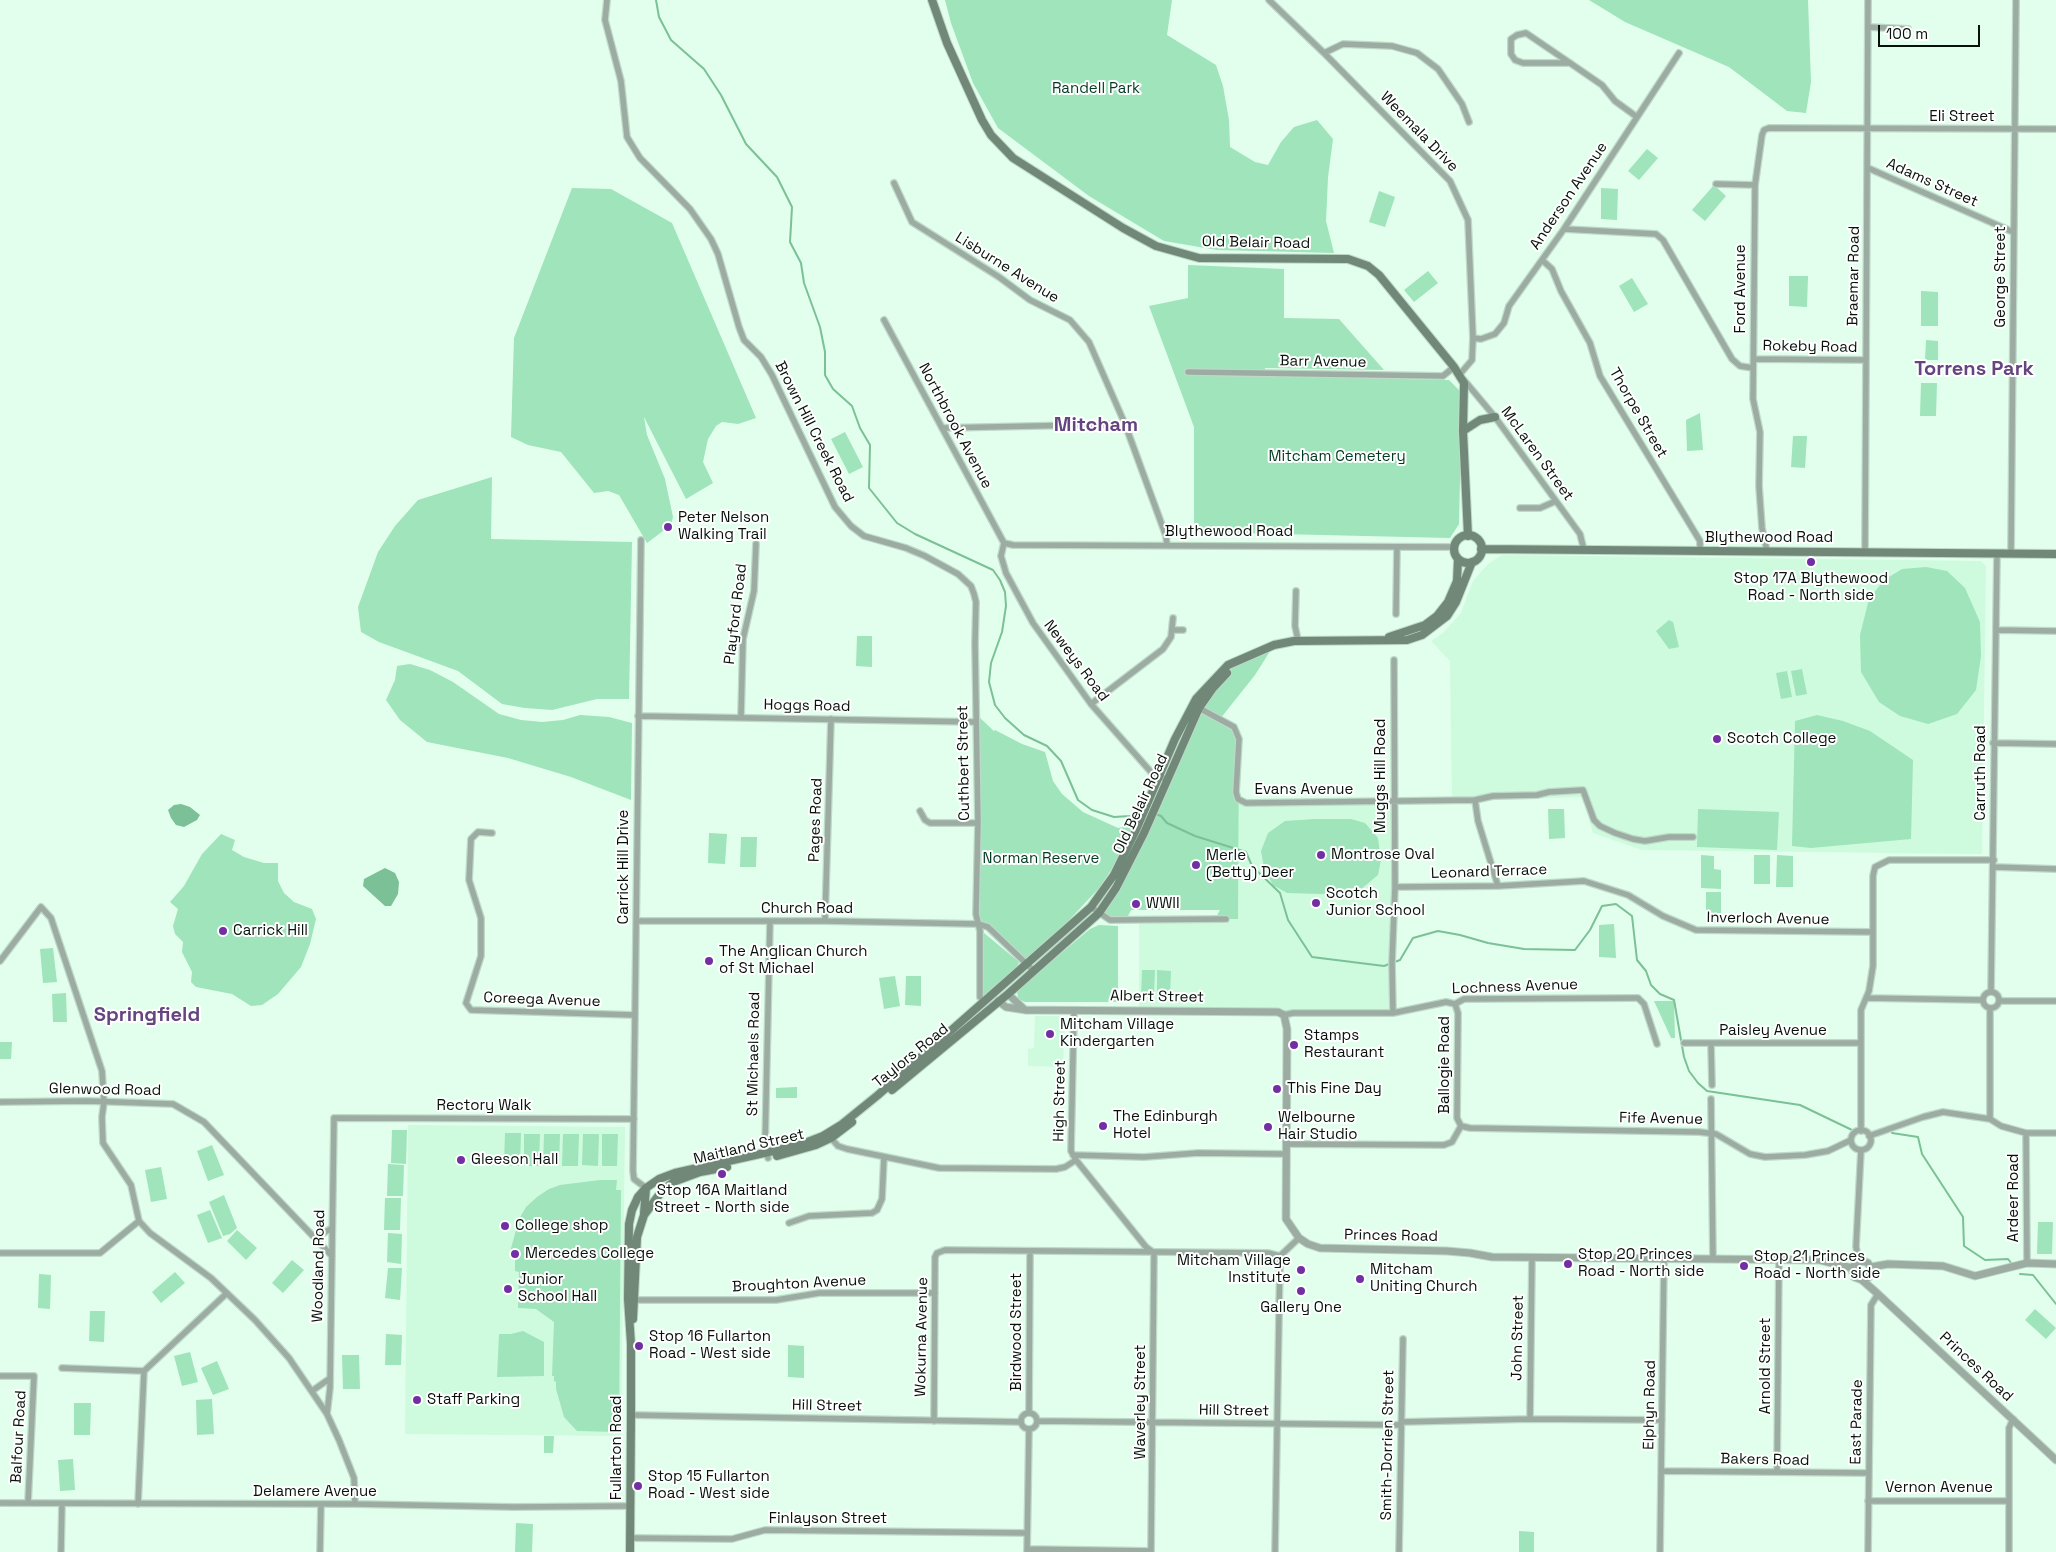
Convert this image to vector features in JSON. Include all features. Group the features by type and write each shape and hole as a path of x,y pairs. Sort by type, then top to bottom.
{"main road":[{"name":"Old Belair Road","path":"932,0 947,43 982,120 991,135 1013,158 1122,228 1156,246 1172,252 1199,258 1348,259 1368,266 1390,287 1461,376"},
{"path":"1461,376 1464,388 1463,431 1468,536"},
{"path":"1463,431 1480,420 1495,417"},
{"path":"1468,536 1476,538 1481,549 1480,556 1472,562 1464,562 1458,559 1454,547 1459,539 1468,536"},
{"name":"Blythewood Road","path":"1481,549 2056,554"},
{"name":"Old Belair Road","path":"1381,639 1425,625 1437,616 1448,602 1457,581 1458,559"},
{"name":"Old Belair Road","path":"1008,994 1099,913 1116,888 1196,706 1244,658 1274,645 1298,640 1407,640 1422,635 1447,616 1456,602 1472,562"},
{"name":"Old Belair Road","path":"1002,987 1091,907 1114,875 1140,832"},
{"path":"1002,987 1008,994"},
{"name":"Taylors Road","path":"841,1124 878,1096 1002,987"},
{"name":"Taylors Road","path":"831,1138 1008,994"},
{"path":"992,995 998,1001"},
{"name":"Maitland Street","path":"644,1215 656,1196 673,1182 700,1172 767,1156 800,1145 823,1136 841,1124"},
{"name":"Maitland Street","path":"646,1188 659,1179 675,1173 802,1150 831,1138"},
{"path":"644,1215 646,1188 673,1182"},
{"name":"Fullarton Road","path":"630,1552 632,1415 628,1299 629,1224 632,1210 638,1197 646,1188"},
{"name":"Fullarton Road","path":"631,1344 635,1300 637,1237 644,1215"}],"street":[{"name":"Brown Hill Creek Road","path":"607,0 605,20 621,81 627,137 640,158 690,209 711,239 718,254 744,340 762,357 772,375 835,507 851,526 864,536 906,548 958,574 971,586 976,602"},
{"name":"Weemala Drive","path":"1269,0 1450,181 1468,220 1473,338 1472,360 1461,376"},
{"name":"Braemar Road","path":"1865,552 1868,0"},
{"name":"George Street","path":"2012,553 2016,0"},
{"path":"1868,27 1908,30"},
{"path":"1570,63 1523,63 1515,60 1511,54 1511,39 1526,33 1570,63 1602,85 1615,101 1637,117"},
{"path":"1324,53 1343,44 1392,46 1418,53 1438,69 1462,104 1470,122"},
{"name":"Anderson Avenue","path":"1473,338 1481,339 1495,334 1504,323 1510,306 1564,229 1679,53"},
{"name":"Ford Avenue","path":"1767,552 1762,528 1759,486 1760,432 1753,399 1754,185 1762,135 1764,130 1769,128 1868,129"},
{"name":"Eli Street","path":"1868,129 2056,129"},
{"name":"Adams Street","path":"1868,168 2014,232"},
{"name":"Lisburne Avenue","path":"894,183 912,222 999,277 1030,300 1070,320 1089,342 1125,424 1166,536 1167,545"},
{"path":"1716,184 1754,185"},
{"path":"1564,229 1656,234 1663,240 1732,358 1740,366 1753,368"},
{"name":"Thorpe Street","path":"1542,260 1554,273 1561,291 1590,342 1600,376 1700,541 1700,552"},
{"name":"Northbrook Avenue","path":"884,320 1004,543"},
{"name":"Rokeby Road","path":"1754,359 1866,360"},
{"name":"Barr Avenue","path":"1188,372 1443,376 1454,367"},
{"name":"McLaren Street","path":"1461,376 1495,417 1580,534 1584,550"},
{"path":"942,428 1125,424"},
{"path":"1520,508 1540,508 1556,501"},
{"name":"Carrick Hill Drive","path":"640,540 634,1015 634,1176 637,1183 646,1188"},
{"name":"Blythewood Road","path":"1004,543 1012,545 1454,547"},
{"name":"Neweys Road","path":"1004,543 1002,556 1006,573 1025,612 1091,704 1151,772 1163,778"},
{"name":"Playford Road","path":"741,717 743,639 754,591 756,544"},
{"path":"1396,614 1397,546"},
{"name":"Carruth Road","path":"1991,992 1990,940 1994,868 1993,743 1997,553"},
{"path":"1296,591 1295,626 1298,640"},
{"name":"Cuthbert Street","path":"976,602 978,823 976,914 980,931 980,998"},
{"path":"1091,704 1163,649 1171,637 1173,618"},
{"path":"1173,630 1183,630"},
{"path":"1996,630 2056,631"},
{"name":"Muggs Hill Road","path":"1393,1013 1392,963 1395,887 1393,802 1394,660"},
{"name":"Evans Avenue","path":"1196,706 1234,727 1238,739 1236,792 1241,801 1256,803 1393,802"},
{"name":"Hoggs Road","path":"638,716 976,722"},
{"name":"Pages Road","path":"825,921 831,719"},
{"path":"1993,743 2056,744"},
{"path":"1393,802 1475,800 1493,796 1537,795 1549,792 1583,790 1594,820 1600,826 1616,833 1645,841 1669,837 1693,837"},
{"path":"1475,800 1478,821 1498,886"},
{"path":"920,811 925,820 930,823 978,823"},
{"name":"Coreega Avenue","path":"492,834 478,832 471,839 469,880 481,918 481,956 466,1003 471,1010 634,1015"},
{"path":"1862,1131 1862,1010 1873,966 1873,876 1875,867 1889,860 1994,860"},
{"path":"1994,868 2056,869"},
{"name":"Leonard Terrace","path":"1395,887 1498,886 1584,881"},
{"name":"Inverloch Avenue","path":"1584,881 1628,895 1663,916 1696,930 1873,932"},
{"path":"0,962 41,907 51,918 102,1071 104,1143 131,1185 138,1221 150,1233 211,1278 278,1346 327,1414 354,1478 355,1504"},
{"path":"1091,907 1110,920 1226,919"},
{"name":"Church Road","path":"636,921 825,921 978,924"},
{"name":"St Michaels Road","path":"767,1156 765,1147 770,921"},
{"path":"978,924 988,927 1034,971"},
{"path":"1982,1000 1987,993 1991,992 1998,997 1999,1001"},
{"path":"1008,994 1026,1010"},
{"name":"Lochness Avenue","path":"1285,1017 1293,1013 1393,1013 1446,1002 1455,1004 1464,999 1638,998 1646,1010 1657,1044"},
{"path":"1866,998 1982,1000"},
{"path":"1982,1000 1990,1008"},
{"name":"Albert Street","path":"998,1001 1006,1007 1026,1010 1278,1012 1285,1017"},
{"path":"1999,1001 2056,1001"},
{"path":"1990,1008 1995,1007 1999,1001"},
{"name":"Ballogie Road","path":"1455,1004 1458,1013 1456,1118 1462,1126"},
{"path":"1990,1008 1990,1119"},
{"name":"High Street","path":"1074,1010 1070,1147 1074,1157 1146,1247 1154,1253"},
{"path":"1275,1552 1280,1256 1299,1238 1286,1219 1285,1017"},
{"path":"1712,1043 1712,1085"},
{"name":"Paisley Avenue","path":"1684,1044 1861,1043"},
{"path":"1711,1099 1713,1133 1711,1197 1713,1259"},
{"name":"Glenwood Road","path":"0,1102 173,1104 204,1122 332,1256"},
{"path":"1870,1136 1943,1112 1990,1119 2001,1126 2026,1132 2056,1133"},
{"name":"Rectory Walk","path":"334,1118 634,1119"},
{"name":"Woodland Road","path":"327,1414 329,1405 334,1118"},
{"path":"1286,1144 1444,1145 1452,1142 1462,1126"},
{"name":"Fife Avenue","path":"1462,1126 1470,1128 1713,1133 1750,1154 1765,1157 1805,1155 1828,1151 1851,1140"},
{"path":"1861,1150 1853,1146 1851,1140 1854,1133 1862,1131 1870,1136"},
{"name":"Ardeer Road","path":"2024,1264 2026,1132"},
{"path":"1861,1150 1870,1144 1870,1136"},
{"path":"831,1138 838,1146 847,1150 939,1168 1056,1169 1066,1167 1074,1157 1144,1157 1198,1153 1286,1154"},
{"path":"1860,1261 1856,1247 1861,1150"},
{"path":"789,1224 809,1216 872,1213 877,1210 882,1199 884,1157"},
{"path":"0,1253 100,1253 138,1221"},
{"path":"315,1238 332,1228"},
{"name":"Princes Road","path":"1299,1238 1308,1244 1320,1248 1447,1251 1492,1257 1532,1258 1819,1260 1852,1268"},
{"name":"Wokurna Avenue","path":"934,1421 935,1257 937,1253 945,1250 1030,1252"},
{"path":"1030,1252 1268,1253 1280,1256"},
{"name":"Birdwood Street","path":"1029,1413 1030,1252"},
{"name":"Waverley Street","path":"1151,1551 1154,1253"},
{"name":"John Street","path":"1530,1420 1532,1258"},
{"name":"Elphyn Road","path":"1660,1552 1664,1259"},
{"name":"Arnold Street","path":"1777,1472 1779,1259"},
{"path":"1871,1266 1870,1276 1862,1280 1854,1277 1852,1268 1860,1261 1865,1261 1871,1266 1888,1264 1943,1266 1975,1276 2024,1264 2056,1264"},
{"name":"Princes Road","path":"1870,1276 1878,1294"},
{"name":"Princes Road","path":"1862,1280 2056,1460"},
{"path":"138,1504 144,1371 227,1293"},
{"name":"Broughton Avenue","path":"635,1300 776,1300 819,1293 935,1293"},
{"name":"East Parade","path":"1868,1552 1871,1304 1878,1294"},
{"name":"Smith-Dorrien Street","path":"1399,1552 1402,1339"},
{"path":"62,1368 144,1371"},
{"name":"Balfour Road","path":"0,1376 34,1376 28,1503"},
{"path":"312,1392 329,1379"},
{"path":"1029,1413 1036,1416 1038,1421 1036,1426 1029,1429 1023,1426 1021,1422 1022,1417 1029,1413"},
{"name":"Hill Street","path":"632,1415 1021,1422"},
{"path":"2008,1552 2009,1428 2013,1419"},
{"name":"Hill Street","path":"1038,1421 1277,1424 1662,1420"},
{"path":"1029,1429 1027,1550 1151,1551"},
{"name":"Bakers Road","path":"1662,1471 1869,1473"},
{"name":"Vernon Avenue","path":"1868,1500 2009,1501"},
{"name":"Delamere Avenue","path":"0,1503 355,1504 513,1507 631,1506"},
{"path":"61,1552 62,1504"},
{"path":"320,1552 321,1505"},
{"name":"Finlayson Street","path":"630,1538 732,1539 764,1530 1027,1533"}],"shaded area":[{"name":"Scotch College","path":"1502,555 1981,561 1986,566 1982,854 1642,850 1593,833 1583,797 1452,801 1450,661 1431,641 1443,633 1461,613 1473,581 1488,564"},
{"name":"Scotch Junior School","path":"1238,799 1246,803 1393,802 1393,1013 1139,1010 1139,920 1237,919"},
{"path":"181,804 190,807 200,815 197,820 184,827 176,825 168,810 174,805"},
{"path":"385,868 395,873 399,882 398,894 391,906 385,906 363,886 364,879"},
{"name":"Mitcham Village Kindergarten","path":"1035,1016 1060,1016 1065,1019 1063,1067 1028,1066 1028,1049 1034,1048"},
{"name":"Mercedes College","path":"408,1125 625,1127 621,1436 405,1434"}],"green space":[{"name":"Randell Park","path":"945,0 1172,0 1167,35 1216,65 1223,86 1229,120 1230,147 1255,162 1268,165 1281,142 1294,127 1317,120 1333,139 1328,177 1326,221 1334,253 1217,250 1164,241 1089,196 998,128 973,83 951,23"},
{"path":"1589,0 1808,0 1811,82 1806,113 1787,111 1729,67 1625,22"},
{"path":"1647,149 1658,158 1639,180 1628,171"},
{"path":"1714,185 1726,196 1705,221 1692,210"},
{"path":"572,188 611,189 672,223 756,418 738,424 722,422 716,426 708,439 703,462 713,483 686,499 644,417 647,435 665,479 673,517 671,525 647,543 619,495 608,491 594,493 561,452 528,445 511,437 514,338"},
{"path":"1601,188 1618,189 1617,220 1601,219"},
{"path":"1379,191 1395,197 1385,227 1369,222"},
{"name":"Mitcham Cemetery","path":"1188,265 1284,269 1284,318 1339,319 1384,370 1265,368 1264,376 1449,380 1460,391 1459,524 1450,538 1194,532 1194,427 1149,306 1188,298"},
{"path":"1428,271 1438,283 1414,302 1404,290"},
{"path":"1789,276 1808,276 1807,307 1789,306"},
{"path":"1632,278 1648,304 1634,312 1619,286"},
{"path":"1921,291 1938,292 1938,326 1921,326"},
{"path":"1926,340 1938,341 1938,360 1925,360"},
{"path":"1921,383 1937,383 1936,416 1920,416"},
{"path":"1700,413 1703,450 1687,451 1686,420"},
{"path":"845,432 863,467 849,474 831,439"},
{"path":"1793,436 1807,436 1805,468 1791,467"},
{"path":"492,477 491,539 632,542 629,699 597,699 552,710 502,704 458,671 379,642 361,632 358,607 378,552 395,526 418,500"},
{"path":"1926,567 1947,571 1965,588 1980,622 1981,656 1976,690 1957,714 1928,724 1900,716 1879,702 1861,672 1860,635 1869,599 1884,580 1902,569"},
{"path":"1669,620 1673,622 1679,647 1669,649 1656,631"},
{"path":"857,636 872,636 872,667 856,666"},
{"path":"1274,645 1255,675 1220,719 1234,727 1239,739 1238,919 1215,919 1220,910 1131,910 1126,920 1110,920 1099,913 1116,888 1199,708 1193,704 1228,665"},
{"path":"410,664 430,670 453,682 499,714 521,720 542,722 563,720 580,715 609,717 632,723 631,800 571,777 508,758 427,742 400,720 386,700 395,680 397,666"},
{"path":"1802,669 1807,694 1796,696 1791,671"},
{"path":"1787,671 1792,697 1781,699 1776,673"},
{"path":"1817,715 1843,721 1870,731 1913,760 1911,839 1811,848 1792,846 1795,721"},
{"name":"Norman Reserve","path":"979,717 994,731 1045,752 1053,781 1062,794 1083,812 1118,828 1134,825 1119,858 1099,888 1028,964 988,927 978,924"},
{"path":"1548,809 1564,809 1565,838 1549,839"},
{"path":"1698,809 1779,812 1777,850 1697,847"},
{"name":"Montrose Oval","path":"1351,819 1365,823 1378,838 1381,860 1378,875 1360,890 1322,894 1287,893 1273,885 1264,868 1261,851 1268,833 1285,821"},
{"path":"709,833 727,834 725,864 708,863"},
{"path":"221,834 235,840 232,850 244,857 264,863 278,863 278,881 284,893 294,902 312,909 316,919 310,944 301,967 278,994 262,1005 251,1006 232,994 196,987 191,982 192,972 182,952 183,942 175,934 173,926 178,909 170,902 184,886 202,854"},
{"path":"741,837 757,837 756,867 740,867"},
{"path":"1701,855 1714,856 1714,869 1721,870 1721,889 1701,888"},
{"path":"1754,855 1770,855 1770,884 1754,884"},
{"path":"1777,855 1793,856 1793,887 1776,887"},
{"path":"1706,892 1721,892 1721,923 1706,923"},
{"path":"1614,924 1616,958 1599,957 1599,925"},
{"path":"1099,925 1118,926 1118,1002 1025,1002 1018,999 1017,990 1090,929"},
{"path":"984,933 1019,962 1017,967 986,997 984,996"},
{"path":"53,948 57,982 43,983 40,949"},
{"path":"1142,970 1155,970 1154,996 1141,996"},
{"path":"1157,970 1171,971 1170,996 1157,996"},
{"path":"895,976 900,1006 884,1009 879,978"},
{"path":"906,976 921,976 921,1006 905,1005"},
{"path":"66,993 67,1022 53,1022 52,994"},
{"path":"1654,1001 1674,1001 1675,1038 1671,1038"},
{"path":"0,1042 12,1042 11,1059 0,1059"},
{"path":"797,1087 797,1098 776,1098 776,1088"},
{"path":"392,1130 407,1130 406,1164 391,1163"},
{"path":"505,1133 521,1133 520,1166 504,1165"},
{"path":"524,1134 540,1134 539,1166 524,1166"},
{"path":"544,1134 560,1134 559,1166 543,1166"},
{"path":"563,1134 579,1134 578,1166 562,1166"},
{"path":"583,1134 599,1134 598,1166 582,1165"},
{"path":"602,1134 618,1134 617,1166 602,1166"},
{"path":"212,1145 224,1175 208,1181 197,1151"},
{"path":"388,1164 404,1165 403,1196 387,1196"},
{"path":"161,1167 167,1199 151,1202 145,1170"},
{"path":"617,1180 616,1190 621,1190 619,1432 577,1431 564,1417 556,1389 556,1382 554,1381 554,1376 552,1376 554,1322 536,1309 518,1308 519,1272 515,1271 515,1253 510,1252 519,1219 526,1207 537,1197 549,1189 560,1185"},
{"path":"224,1195 237,1228 230,1234 223,1236 209,1202"},
{"path":"385,1198 401,1198 400,1230 384,1230"},
{"path":"210,1210 222,1238 208,1243 197,1215"},
{"path":"2038,1222 2053,1222 2052,1254 2037,1254"},
{"path":"237,1230 257,1248 246,1260 227,1241"},
{"path":"388,1233 402,1234 401,1264 387,1262"},
{"path":"292,1260 304,1270 283,1293 272,1283"},
{"path":"388,1268 402,1268 400,1300 385,1298"},
{"path":"175,1272 185,1283 161,1303 152,1292"},
{"path":"39,1274 51,1275 50,1309 38,1308"},
{"path":"2035,1309 2056,1328 2046,1339 2025,1320"},
{"path":"90,1311 105,1311 104,1342 89,1341"},
{"path":"523,1331 544,1342 544,1376 497,1377 499,1334"},
{"path":"386,1334 402,1335 401,1365 385,1365"},
{"path":"788,1345 804,1346 804,1378 788,1377"},
{"path":"190,1352 198,1382 182,1386 174,1356"},
{"path":"342,1355 359,1355 360,1389 343,1389"},
{"path":"217,1361 229,1389 213,1395 201,1368"},
{"path":"212,1399 214,1434 197,1435 196,1400"},
{"path":"74,1403 91,1403 90,1435 74,1435"},
{"path":"544,1436 554,1436 553,1453 544,1453"},
{"path":"73,1459 75,1490 60,1491 58,1460"},
{"path":"516,1523 533,1524 532,1552 515,1552"},
{"path":"1519,1531 1534,1532 1534,1552 1519,1552"}],"waterway":[{"path":"656,0 659,17 671,40 704,69 721,95 746,144 777,177 792,207 790,242 801,263 804,283 820,327 825,352 825,375 833,389 852,406 860,428 870,445 869,488 897,523 915,534 993,570 1000,580 1005,592 1006,606 1002,632 991,663 989,682 995,705 1005,718 1024,735 1047,746 1061,761 1078,800 1092,810 1114,817 1130,816 1141,810"},
{"path":"1156,814 1161,816 1167,823 1195,836 1246,852 1252,866 1280,893 1288,920 1312,957 1384,966 1400,960 1413,938 1438,931 1488,943 1524,949 1575,950 1590,930 1602,906 1616,904 1632,916 1637,960 1646,971 1651,985 1660,994 1674,1000 1684,1057 1689,1071 1698,1083 1707,1091 1800,1105 1852,1130"},
{"path":"1892,1133 1918,1137 1922,1154 1963,1217 1964,1246 1985,1260 2008,1259 2012,1264"},
{"path":"2020,1274 2033,1275 2056,1304"}],"place":[{"name":"Peter Nelson Walking Trail","path":"668,527"},
{"name":"Stop 17A Blythewood Road - North side","path":"1811,562"},
{"name":"Scotch College","path":"1717,739"},
{"name":"Montrose Oval","path":"1321,855"},
{"name":"Merle (Betty) Deer","path":"1196,865"},
{"name":"Scotch Junior School","path":"1316,903"},
{"name":"WWII","path":"1136,904"},
{"name":"Carrick Hill","path":"223,931"},
{"name":"The Anglican Church of St Michael","path":"709,961"},
{"name":"Mitcham Village Kindergarten","path":"1050,1034"},
{"name":"Stamps Restaurant","path":"1294,1045"},
{"name":"This Fine Day","path":"1277,1089"},
{"name":"The Edinburgh Hotel","path":"1103,1126"},
{"name":"Welbourne Hair Studio","path":"1268,1127"},
{"name":"Gleeson Hall","path":"461,1160"},
{"name":"Stop 16A Maitland Street - North side","path":"722,1174"},
{"name":"College shop","path":"505,1226"},
{"name":"Mercedes College","path":"515,1254"},
{"name":"Stop 20 Princes Road - North side","path":"1568,1264"},
{"name":"Stop 21 Princes Road - North side","path":"1744,1266"},
{"name":"Mitcham Village Institute","path":"1301,1270"},
{"name":"Mitcham Uniting Church","path":"1360,1279"},
{"name":"Junior School Hall","path":"508,1289"},
{"name":"Gallery One","path":"1301,1291"},
{"name":"Stop 16 Fullarton Road - West side","path":"639,1346"},
{"name":"Staff Parking","path":"417,1400"},
{"name":"Stop 15 Fullarton Road - West side","path":"638,1486"}],"district":[{"name":"Torrens Park","path":"1974,370"},
{"name":"Mitcham","path":"1096,426"},
{"name":"Springfield","path":"147,1016"}]}
